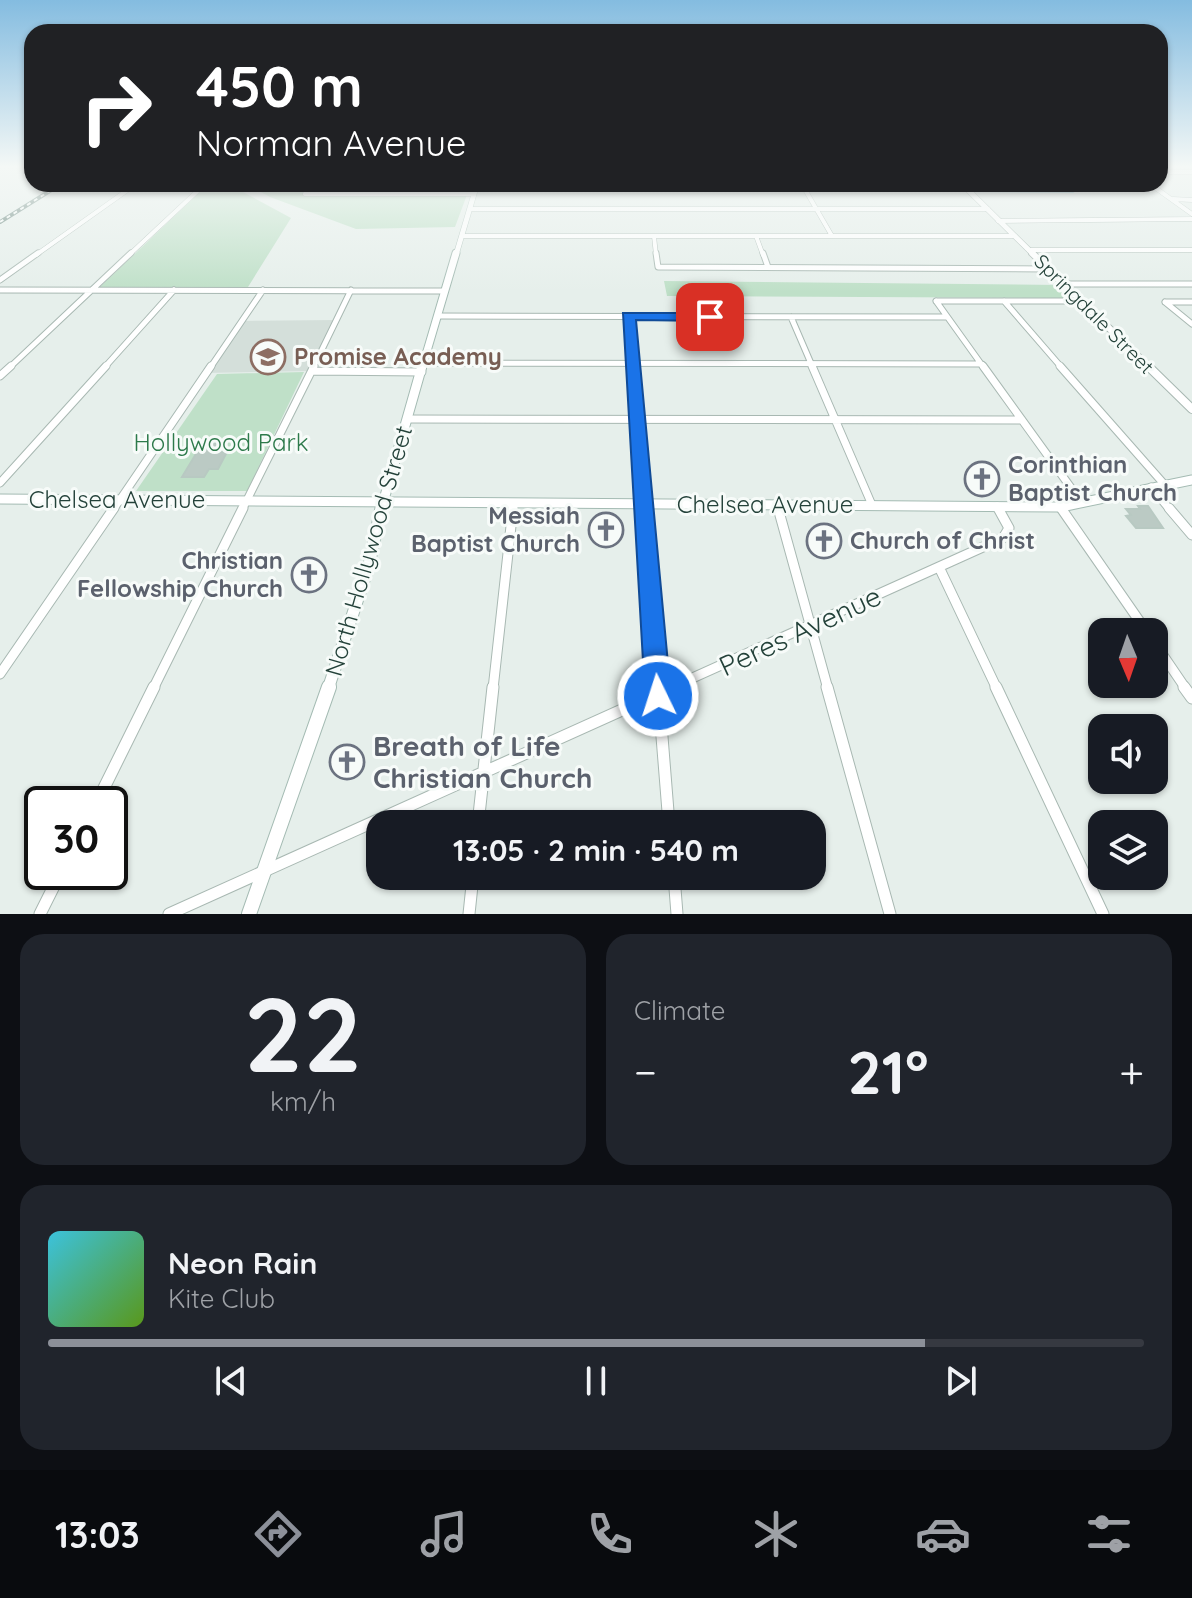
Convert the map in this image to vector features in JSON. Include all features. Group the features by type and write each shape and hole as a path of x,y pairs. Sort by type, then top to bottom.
{"main road":[{"name":"North Hollywood Street","path":"249,914 262,870 298,780 369,565 386,485 470,209"},
{"name":"Chelsea Avenue","path":"0,499 1061,507 1192,480"}],"street":[{"path":"0,280 102,208"},
{"path":"0,376 180,208"},
{"path":"470,209 988,209"},
{"path":"816,209 832,236"},
{"name":"Springdale Street","path":"988,209 1192,409"},
{"path":"998,221 1192,217"},
{"path":"462,236 1015,236"},
{"path":"654,236 658,267 1048,269"},
{"path":"756,236 768,267"},
{"path":"1029,250 1192,250"},
{"path":"1064,284 1192,284"},
{"path":"0,290 445,291"},
{"path":"0,483 174,290"},
{"path":"0,674 263,290"},
{"path":"105,786 351,290"},
{"path":"1080,301 936,301 1082,503"},
{"path":"1004,301 1164,484"},
{"path":"1192,302 1165,302 1192,324"},
{"path":"438,316 947,317"},
{"path":"628,316 668,810"},
{"path":"791,317 833,421 872,505"},
{"path":"313,371 632,364 982,364"},
{"path":"408,419 1022,420"},
{"path":"1151,487 1192,535"},
{"path":"480,810 514,503"},
{"path":"777,505 890,914"},
{"name":"Peres Avenue","path":"169,914 1003,538 1009,528 997,506"},
{"path":"1061,507 1137,618"},
{"path":"939,567 1103,914"},
{"path":"1168,663 1192,698"},
{"path":"40,914 52,890"},
{"path":"469,914 472,890"},
{"path":"675,890 677,914"}],"shaded area":[{"name":"Promise Academy","path":"337,320 313,371 204,373 241,321"}],"green space":[{"path":"183,208 272,208 291,218 248,287 99,288"},
{"path":"299,208 462,208 455,227 356,229"},
{"path":"664,281 1060,285 1073,298 667,296"},
{"name":"Hollywood Park","path":"304,372 247,491 136,491 217,374"}],"building":[{"path":"222,443 217,452 227,452 218,469 209,469 204,477 182,477 202,444"},
{"path":"1138,506 1148,506 1163,528 1136,528 1126,516 1131,515 1126,509 1140,509"}],"railway":[{"path":"0,222 23,208"}],"place":[{"name":"Promise Academy","path":"268,357"},
{"name":"Corinthian Baptist Church","path":"982,479"},
{"name":"Messiah Baptist Church","path":"606,530"},
{"name":"Church of Christ","path":"824,541"},
{"name":"Christian Fellowship Church","path":"309,575"},
{"name":"Breath of Life Christian Church","path":"347,762"}],"route":[{"path":"658,696 628,316 710,317"}]}
